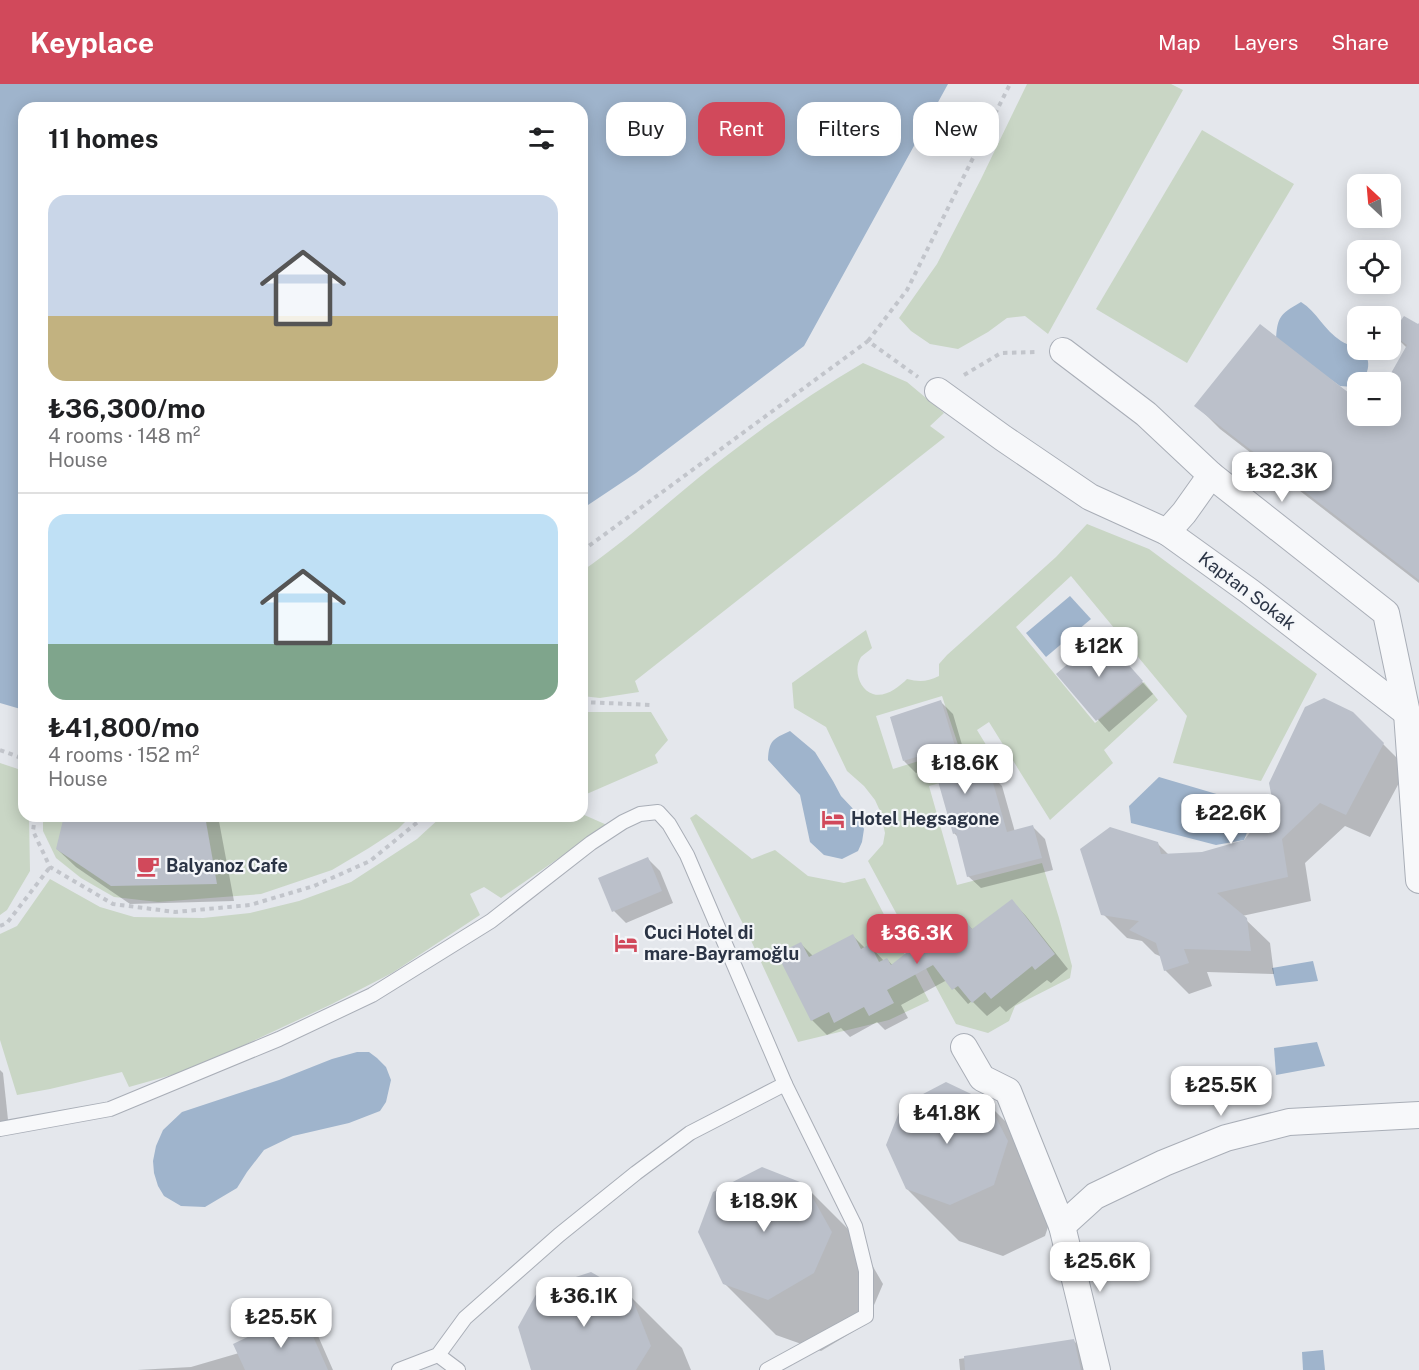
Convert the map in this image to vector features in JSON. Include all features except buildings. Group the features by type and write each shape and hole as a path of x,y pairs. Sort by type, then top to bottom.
{"street":[{"path":"1062,351 1146,414 1211,475 1386,613 1410,702 1419,880"},
{"name":"Kaptan Sokak","path":"938,391 1090,497 1167,532 1410,702"},
{"path":"1167,532 1184,513 1211,475"},
{"path":"964,1047 982,1078 1008,1091 1062,1226 1096,1370"},
{"path":"1062,1226 1095,1196 1164,1163 1226,1138 1289,1122 1419,1115"}],"lane":[{"path":"0,1129 110,1109 300,1030 372,995 491,921 591,843 623,822 640,814 658,812 669,824 687,855 785,1084 855,1226 866,1271 866,1316 767,1370"},
{"path":"399,1370 438,1355 465,1318 559,1235 636,1173 690,1133 785,1084"},
{"path":"438,1355 458,1370"}],"path":[{"path":"588,547 868,341 907,290 1010,84"},
{"path":"868,341 938,391 1001,354 1062,351"},
{"path":"588,703 651,705"},
{"path":"0,750 18,757"},
{"path":"34,822 33,831 50,867 113,904 176,912 250,905 314,886 370,861 418,822"},
{"path":"0,926 7,923 50,867"}],"green space":[{"path":"1027,84 1171,84 1183,90 1048,334 1025,316 1007,318 958,349 930,344 911,331 899,318 937,264 992,156 999,156 999,142"},
{"path":"1202,130 1294,184 1187,363 1096,309"},
{"path":"863,363 907,382 944,413 930,426 945,437 635,681 639,692 600,698 588,697 588,567 758,432 820,389"},
{"path":"1087,524 1149,549 1317,674 1261,781 1173,763 1187,716 1071,576 1016,627 1095,723 1144,682 1158,700 1104,750 1113,763 1050,820 989,722 977,730 999,766 929,786 957,885 1042,863 1072,966 1070,978 1015,1006 1009,1021 988,1033 956,1024 868,861 883,844 885,833 875,800 864,786 847,771 826,727 794,708 792,683 866,630 872,648 861,657 858,673 861,684 868,692 878,695 887,693 907,679 923,681 939,676 939,664 947,655 1056,557","holes":["942,696 964,763 926,774 922,760 893,769 876,716"]},
{"path":"588,712 651,712 668,740 655,755 658,763 588,793"},
{"path":"0,763 18,769 18,822 29,822 30,871 7,910 0,915"},
{"path":"696,814 752,859 775,850 808,876 844,883 865,878 929,1001 889,1020 798,1042 748,934 690,818"},
{"path":"588,817 607,825 501,898 484,887 470,894 480,915 392,973 332,1004 193,1069 129,1087 122,1072 17,1095 0,1040 0,934 17,926 50,879 100,907 134,917 203,918 250,913 299,901 351,882 417,839 435,822 588,822"},
{"path":"43,822 405,822 398,829 332,870 261,894 158,902 114,897 81,878 56,858 43,831"}],"water":[{"path":"0,84 948,84 938,102 913,102 913,148 804,346 636,473 588,505 588,102 18,102 18,708 0,703"},
{"path":"1301,302 1335,337 1347,344 1347,360 1368,360 1367,372 1347,372 1347,387 1340,386 1276,341 1277,326 1281,317"},
{"path":"1070,596 1091,619 1046,657 1026,633"},
{"path":"790,731 815,752 841,796 857,813 864,829 858,851 842,859 824,855 810,842 800,795 768,760 769,748 773,741"},
{"path":"1159,777 1247,803 1252,820 1244,840 1216,845 1131,823 1129,806"},
{"path":"1313,961 1318,981 1276,986 1272,968"},
{"path":"1317,1042 1325,1066 1276,1075 1274,1048"},
{"path":"357,1052 369,1052 386,1067 391,1080 386,1102 380,1111 349,1123 293,1136 264,1150 237,1188 205,1207 181,1206 164,1196 154,1173 153,1161 156,1146 163,1130 182,1112"},
{"path":"1323,1350 1325,1370 1303,1370 1302,1352"}],"place":[{"name":"Hotel Hegsagone","path":"833,819"},
{"name":"Balyanoz Cafe","path":"148,866"},
{"name":"Cuci Hotel di mare-Bayramoğlu","path":"626,943"}]}
